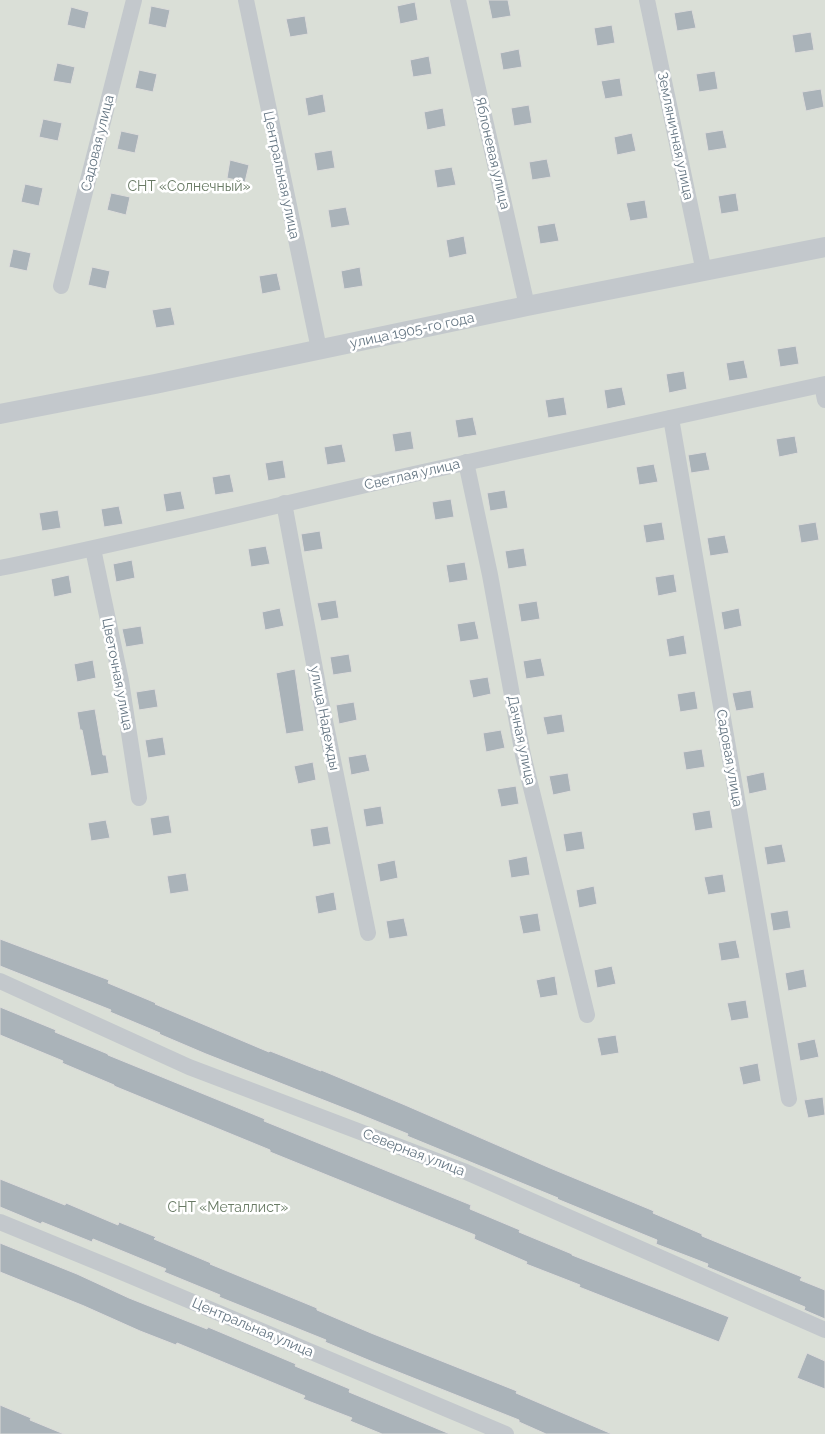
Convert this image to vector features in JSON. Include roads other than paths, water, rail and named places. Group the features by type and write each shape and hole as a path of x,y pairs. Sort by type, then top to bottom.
{"street":[{"name":"Садовая улица","path":"61,286 134,0"},
{"name":"Центральная улица","path":"246,0 319,349"},
{"name":"Яблоневая улица","path":"458,0 527,306"},
{"name":"Земляничная улица","path":"647,0 704,272"},
{"name":"улица 1905-го года","path":"0,414 825,247"},
{"name":"Светлая улица","path":"0,568 93,550 284,503 466,462 671,418 824,389"},
{"name":"Садовая улица","path":"671,418 789,1099"},
{"name":"Дачная улица","path":"466,462 490,575 523,755 587,1015"},
{"name":"улица Надежды","path":"284,503 321,701 368,933"},
{"name":"Цветочная улица","path":"93,550 121,681 139,798"},
{"name":"Северная улица","path":"0,981 189,1067 466,1172 825,1330"},
{"name":"Центральная улица","path":"0,1222 506,1434"}],"park label":[{"name":"СНТ «Солнечный»","path":"189,186"},
{"name":"СНТ «Металлист»","path":"228,1207"}]}
